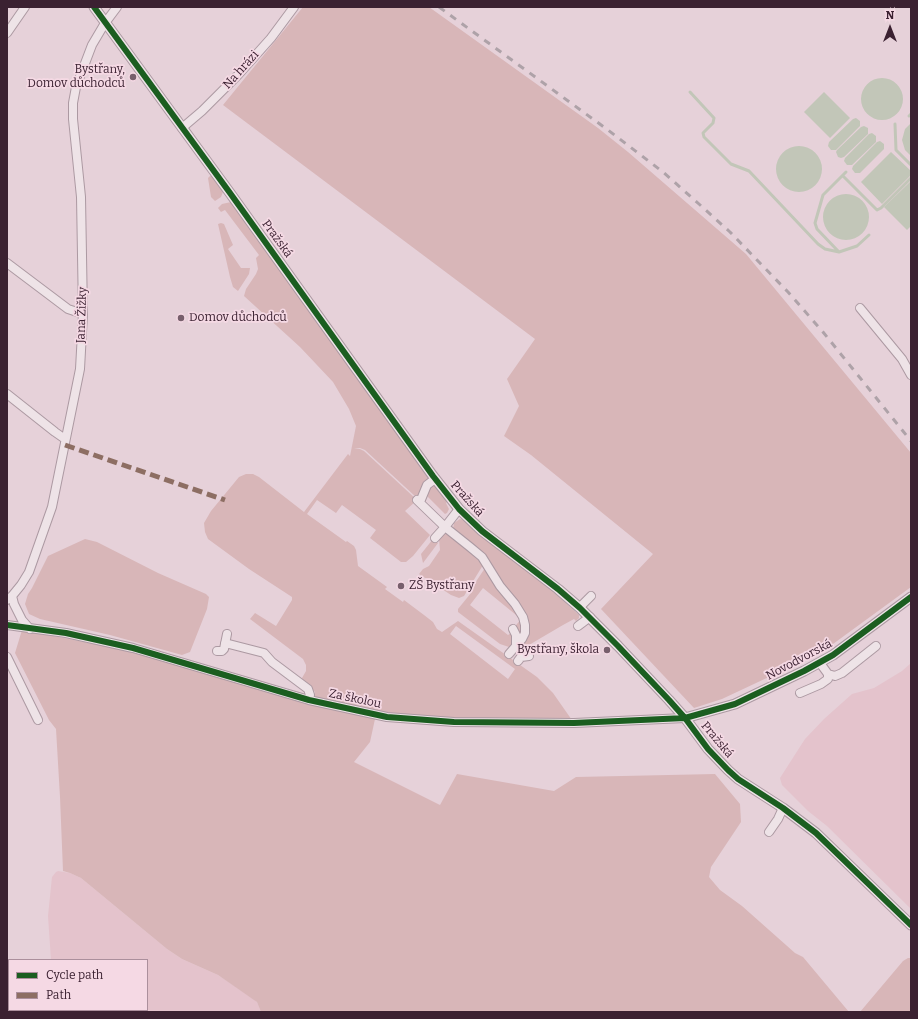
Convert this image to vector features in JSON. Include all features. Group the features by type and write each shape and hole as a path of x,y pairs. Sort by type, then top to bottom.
{"street":[{"path":"7,33 25,7"},
{"name":"Pražská","path":"94,7 230,193 435,479 459,509 482,531 558,589 590,617 685,718 708,749 728,770 743,783 783,808 816,833 911,924"},
{"name":"Jana Žižky","path":"10,598 21,585 29,572 47,525 80,369 84,314 81,197 73,119 73,103 76,87 92,45 105,23 117,7"},
{"path":"284,7 287,9 288,7"},
{"name":"Na hrázi","path":"182,128 202,111 238,75 271,38 294,7"},
{"path":"7,263 68,310 84,314"},
{"path":"860,308 902,359 911,375"},
{"path":"7,394 54,432 65,439"},
{"path":"435,479 427,485 418,501 445,527 482,557 495,579 523,617 525,633 522,639 509,654"},
{"path":"435,538 459,509"},
{"path":"580,608 591,596"},
{"name":"Novodvorská","path":"685,718 735,704 820,663 834,655 911,597"},
{"path":"10,598 22,620 30,628"},
{"path":"578,626 590,617"},
{"name":"Za školou","path":"7,626 66,633 133,648 309,700 387,717 454,722 574,723 685,718"},
{"path":"513,629 516,635 516,646"},
{"path":"217,651 222,651 226,639 264,653 272,662 308,689 310,695 309,700"},
{"path":"828,674 835,676 842,673 876,646"},
{"path":"518,661 521,657 529,656"},
{"path":"7,657 38,720"},
{"path":"800,693 828,680 828,674 820,663"},
{"path":"769,832 778,820 783,808"}],"shaded area":[{"path":"303,7 429,7 598,128 746,254 911,453 911,587 822,652 722,699 694,708 601,609 653,554 531,455 504,436 519,406 507,379 535,339 223,105"},
{"path":"882,78 897,84 903,99 897,114 882,120 867,114 861,99 867,84"},
{"path":"824,92 850,118 830,138 804,112"},
{"path":"856,118 860,121 860,126 836,150 831,150 828,146 829,142 853,119"},
{"path":"911,123 911,156 905,150 902,140 905,129"},
{"path":"864,126 868,128 868,134 844,157 838,157 836,152 837,150 861,127"},
{"path":"872,133 876,136 876,142 852,165 847,165 844,161 845,158 869,134"},
{"path":"880,141 884,144 884,149 860,173 855,173 852,169 853,166 877,142"},
{"path":"795,146 803,146 812,150 818,156 822,169 818,182 812,188 803,192 795,192 786,188 780,182 776,173 776,165 780,156 786,150"},
{"path":"891,152 911,171 911,175 882,204 861,182"},
{"path":"212,176 223,192 221,197 215,201 211,197 208,178"},
{"path":"911,181 911,226 907,230 884,207"},
{"path":"842,194 850,194 859,198 865,204 869,217 865,230 859,236 850,240 842,240 833,236 827,230 823,221 823,213 827,204 833,198"},
{"path":"231,202 448,501 446,503 449,509 445,514 423,492 417,498 365,450 360,448 354,449 364,451 417,500 405,511 430,535 413,556 406,562 401,562 370,538 376,530 342,505 336,513 317,500 307,514 354,546 358,566 387,587 385,589 403,602 404,600 433,622 437,629 442,632 458,621 537,677 553,693 574,723 387,717 309,700 315,692 303,681 302,678 306,671 306,665 303,659 250,619 255,613 276,626 292,600 292,597 249,569 208,539 205,532 204,523 211,511 239,477 246,474 253,474 259,477 304,512 348,454 350,456 356,426 349,409 333,382 300,347 244,296 246,289 258,269 256,258 259,255 225,210 221,212 218,208 222,204","holes":["456,626 515,669 508,679 450,634"]},
{"path":"218,224 224,224 233,245 228,249 241,268 250,268 249,274 238,291 233,287 230,277"},
{"path":"460,519 465,520 554,592 579,615 579,618 576,621 574,619 563,625 517,652 525,640 520,608 453,529 454,523"},
{"path":"447,532 474,551 483,565 464,596 459,598 451,595 419,574 423,569 429,566 440,550 439,539 444,533"},
{"path":"85,539 97,542 158,573 206,594 209,597 207,609 190,652 182,655 110,635 40,619 29,614 25,604 28,594 48,556"},
{"path":"433,539 438,543 423,563 421,554"},
{"path":"485,568 487,568 520,615 521,619 483,588 470,605 508,635 511,633 513,642 509,647 500,644 458,612 458,609 471,593"},
{"path":"521,619 523,630 520,636 517,629 513,629"},
{"path":"22,630 131,651 308,703 375,719 370,742 354,762 440,805 457,774 554,791 576,777 715,774 740,804 741,822 711,867 709,877 720,890 742,906 795,953 803,957 849,1012 261,1012 257,1002 218,975 182,959 167,949 81,878 63,871 56,729 49,720 15,653"},
{"path":"911,663 911,909 827,826 808,811 782,785 780,778 805,739 824,719 852,694 874,688 902,671"},
{"path":"56,872 70,873 81,878 167,949 182,959 218,975 255,1000 261,1012 47,1012 148,1011 148,959 51,959 48,916 52,877"},
{"path":"911,958 911,1012 860,1012 903,961"}],"waterway":[{"path":"690,92 714,118 713,123 703,133 704,137 731,164 749,171 818,244 825,249 839,252 857,246 869,235"},
{"path":"895,124 896,150 911,165"},
{"path":"839,252 817,229 815,223 823,195 846,172"},
{"path":"843,176 877,210 881,208 911,178"}],"railway":[{"path":"439,7 663,172 730,232 788,292 823,332 911,441"}],"marked path":[{"path":"65,445 225,500"}],"cycle path":[{"path":"94,7 230,193 433,476 459,509 482,531 558,589 580,608 669,700 685,718 708,749 728,770 738,779 783,808 816,833 911,925"},
{"path":"7,625 66,633 133,648 309,700 387,717 454,722 574,723 685,718 735,704 804,671 833,655 911,597"}],"place":[{"name":"Bystřany, Domov důchodců","path":"133,77"},
{"name":"Domov důchodců","path":"181,318"},
{"name":"ZŠ Bystřany","path":"401,586"},
{"name":"Bystřany, škola","path":"607,650"}]}
